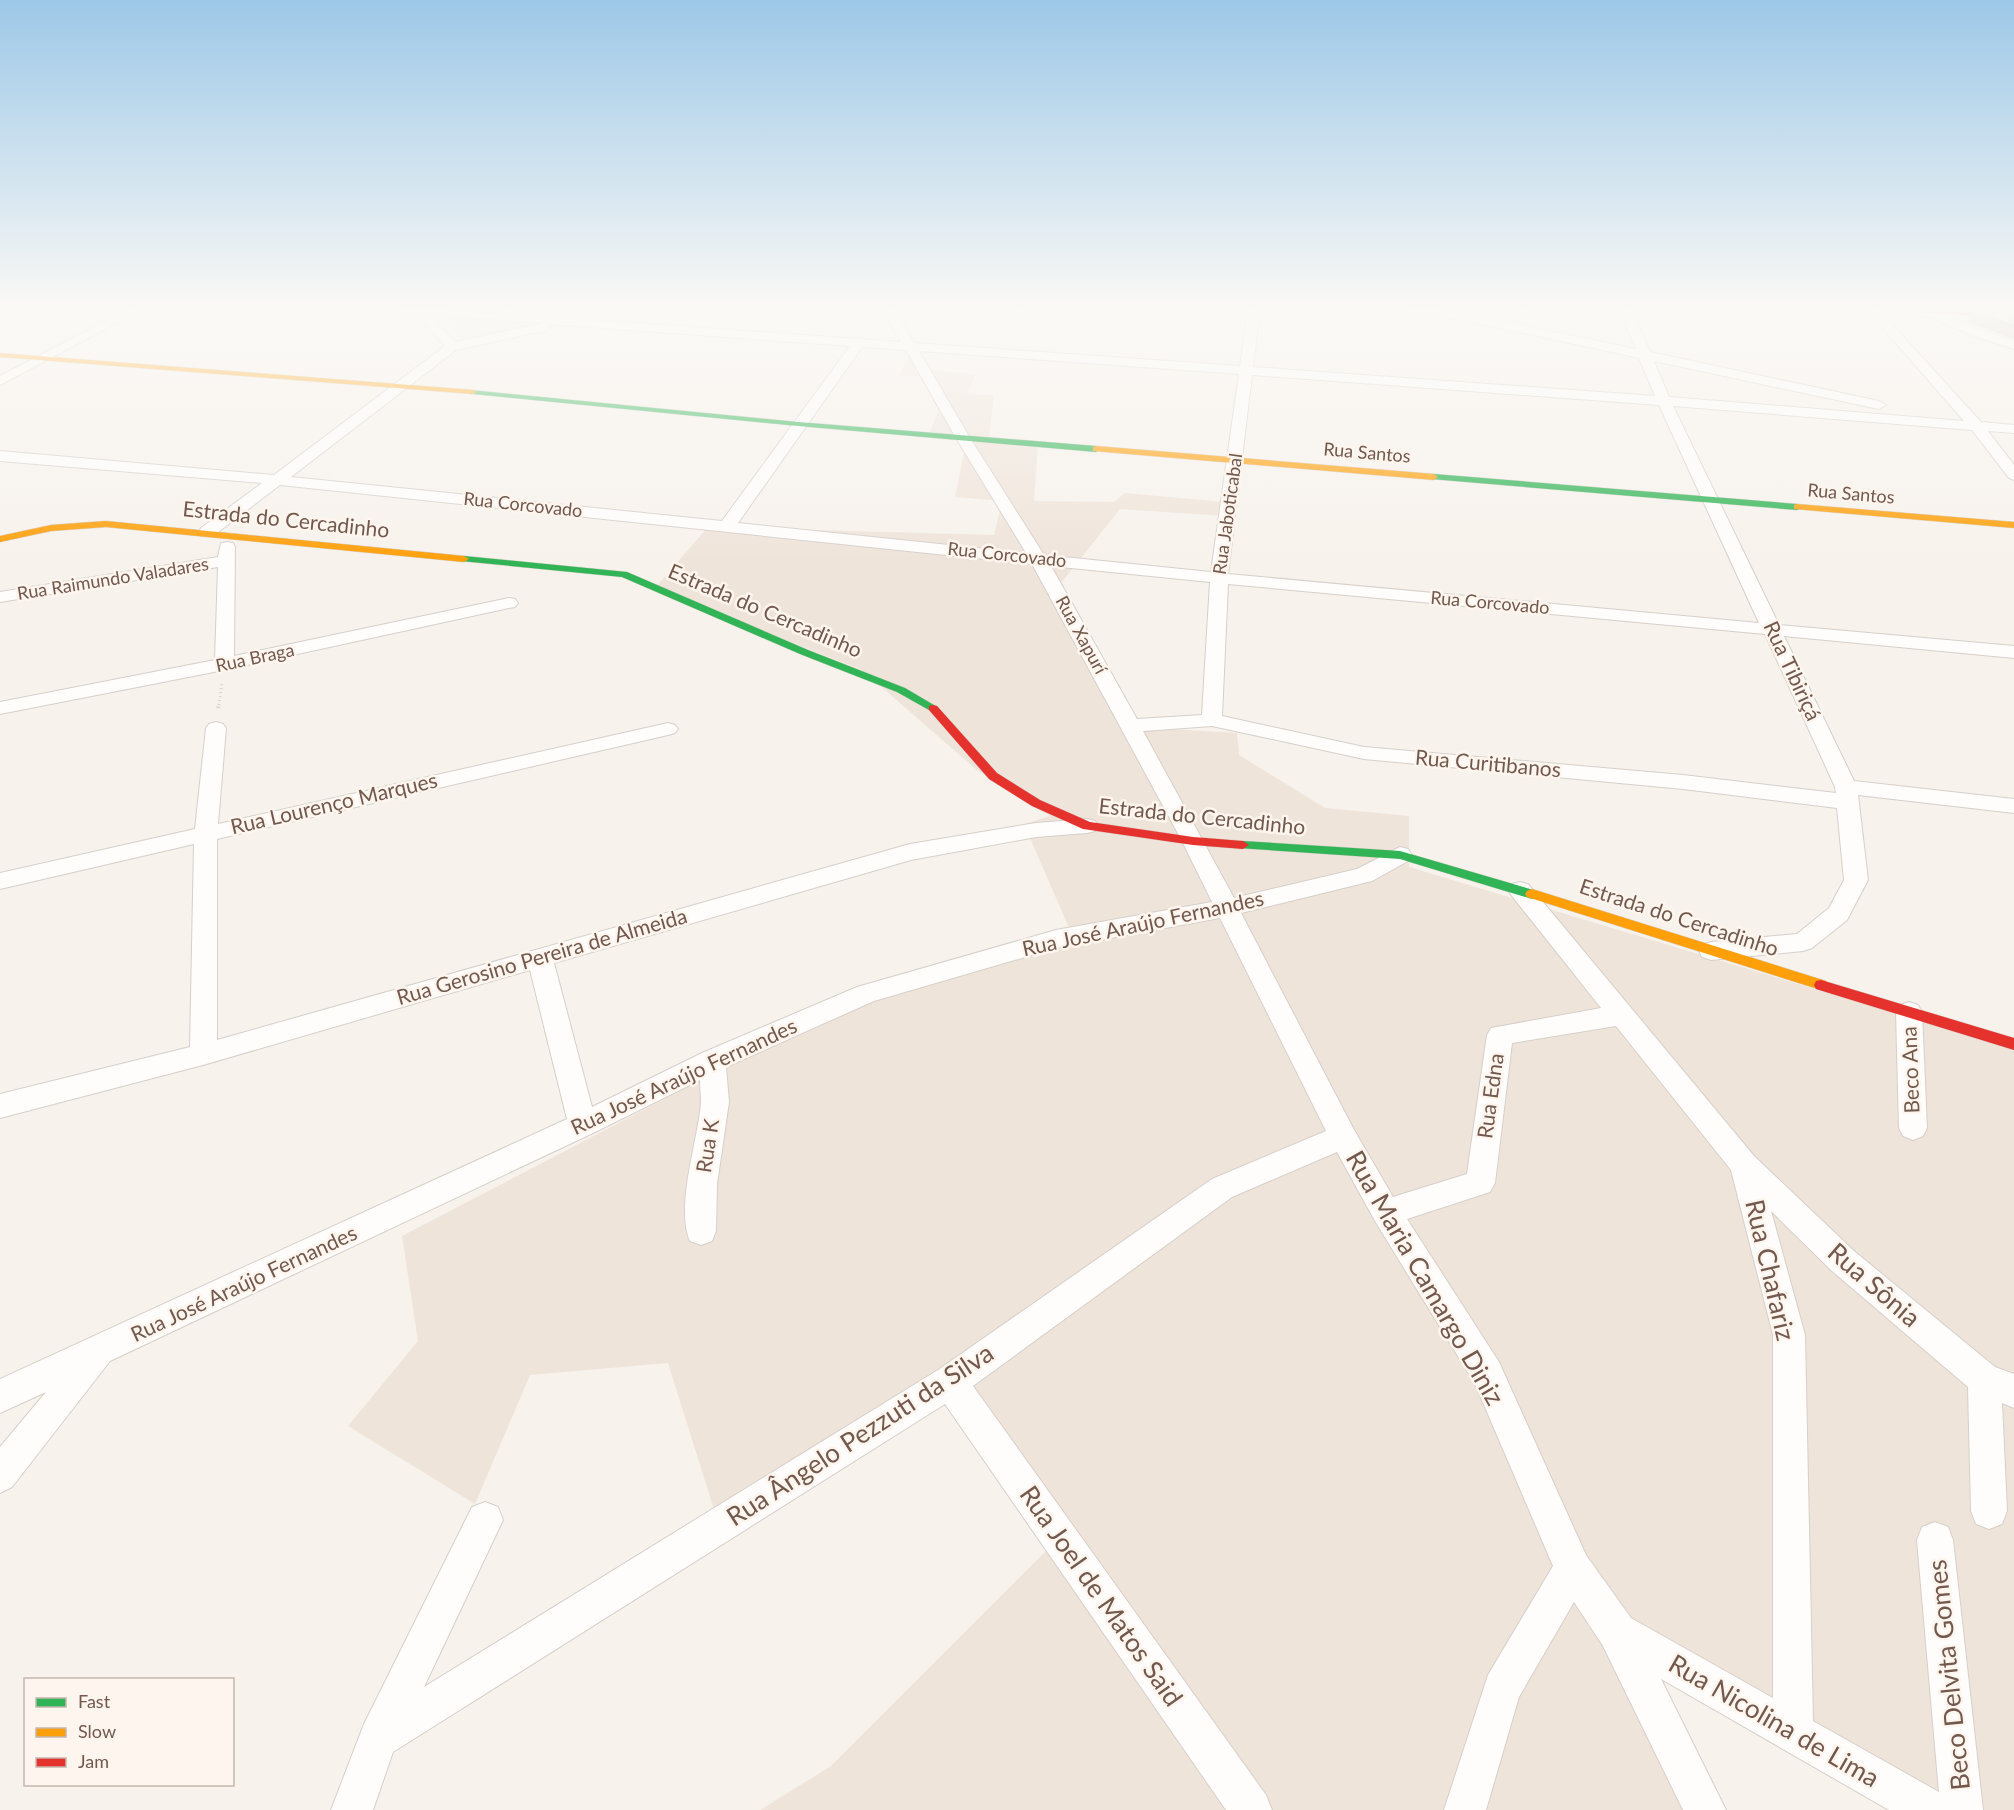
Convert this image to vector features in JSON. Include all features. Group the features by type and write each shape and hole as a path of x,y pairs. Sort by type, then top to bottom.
{"street":[{"path":"207,532 391,394"},
{"name":"Rua Santos","path":"500,394 798,424 2014,525"},
{"path":"727,526 820,394"},
{"name":"Rua Xapurí","path":"938,394 1038,558 1193,841"},
{"name":"Rua Jaboticabal","path":"1212,720 1219,578 1243,394"},
{"path":"1570,394 2014,429"},
{"name":"Rua Tibiriçá","path":"1661,394 1847,795 1856,880 1838,914 1803,942 1711,951"},
{"path":"1830,394 1976,425"},
{"path":"1949,394 1976,425 2014,475"},
{"name":"Rua Corcovado","path":"0,456 278,480 1219,578 2014,651"},
{"name":"Estrada do Cercadinho","path":"0,539 51,528 106,524 624,574 804,652 901,690 937,711 993,776 1036,803 1087,826 1193,841 1400,855 1520,890 2014,1044"},
{"path":"224,664 228,535"},
{"name":"Rua Raimundo Valadares","path":"0,597 226,561"},
{"name":"Rua Braga","path":"0,708 224,664 509,603"},
{"name":"Rua Curitibanos","path":"1130,726 1212,720 1364,753 1683,782 2014,806"},
{"path":"203,1054 206,834 216,728"},
{"name":"Rua Lourenço Marques","path":"0,881 668,729"},
{"name":"Rua Gerosino Pereira de Almeida","path":"0,1106 203,1054 910,852 1036,830 1087,826"},
{"name":"Rua Maria Camargo Diniz","path":"1193,841 1342,1137 1487,1373 1573,1568 1617,1632 1705,1810"},
{"name":"Rua José Araújo Fernandes","path":"0,1396 99,1352 583,1125 712,1061 866,994 1056,939 1226,908 1364,875 1400,855"},
{"name":"Rua Chafariz","path":"1520,890 1744,1165 1789,1335 1793,1731"},
{"path":"540,958 583,1125"},
{"name":"Beco Ana","path":"1909,1012 1913,1128"},
{"name":"Rua Edna","path":"1386,1212 1480,1183 1500,1035 1622,1015"},
{"name":"Rua K","path":"701,1231 702,1184 715,1102 712,1061"},
{"name":"Rua Ângelo Pezzuti da Silva","path":"378,1738 950,1382 1222,1188 1342,1137"},
{"name":"Rua Sônia","path":"1744,1165 1844,1261 1999,1385"},
{"path":"0,1475 99,1352"},
{"name":"Rua Joel de Matos Said","path":"950,1382 1251,1810"},
{"path":"1989,1511 1999,1385"},
{"path":"352,1810 378,1738 485,1520"},
{"name":"Beco Delvita Gomes","path":"1935,1540 1962,1810"},
{"path":"1465,1810 1502,1689 1573,1568"},
{"name":"Rua Nicolina de Lima","path":"1617,1632 1930,1810"}],"path":[{"path":"216,728 224,664"}],"shaded area":[{"path":"930,394 994,395 989,439 1038,445 1034,501 1114,502 1125,493 1225,502 1224,516 1120,509 1053,593 1119,726 1237,733 1239,755 1325,808 1409,816 1409,867 2014,1049 2014,1810 1945,1810 1603,1625 1687,1810 760,1810 831,1766 1048,1549 948,1394 723,1538 668,1363 530,1375 475,1504 348,1426 418,1341 402,1236 860,997 1076,944 1024,824 1050,816 978,771 862,670 655,588 708,527 994,535 1002,501 955,497 967,437 929,434 938,411"}],"traffic: fast":[{"path":"498,394 798,424 1096,449"},
{"path":"1434,477 1797,507"},
{"path":"464,559 624,574 804,652 901,690 933,708"},
{"path":"1243,845 1400,855 1532,894"}],"traffic: slow":[{"path":"1096,449 1434,477"},
{"path":"1797,507 2014,525"},
{"path":"0,539 51,528 106,524 464,559"},
{"path":"1532,894 1821,985"}],"traffic: jam":[{"path":"933,708 993,776 1036,803 1087,826 1193,841 1243,845"},
{"path":"1821,985 2014,1044"}]}
